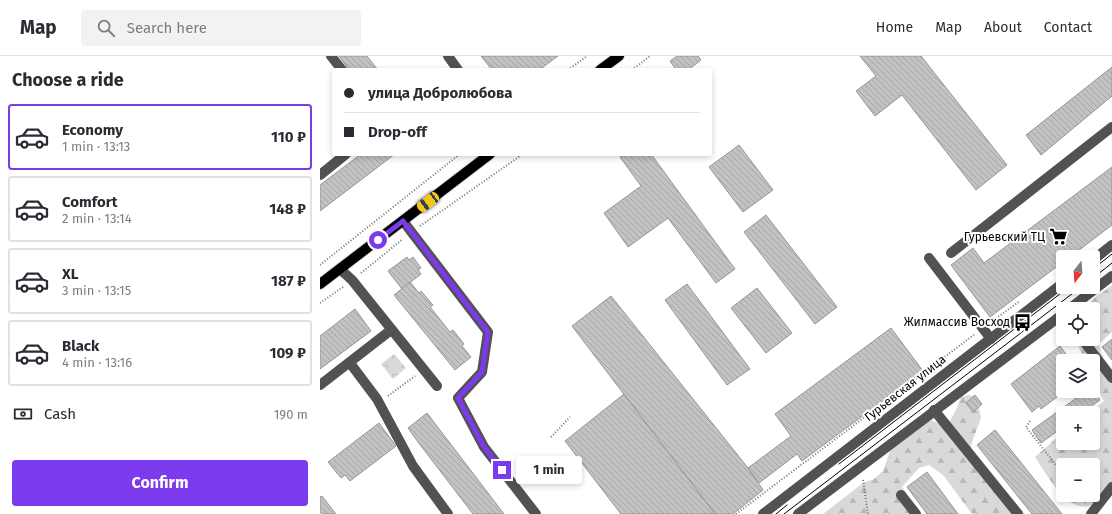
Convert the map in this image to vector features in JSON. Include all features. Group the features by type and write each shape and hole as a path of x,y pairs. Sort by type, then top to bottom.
{"main road":[{"path":"603,68 619,56"},
{"path":"320,284 487,156"}],"street":[{"path":"331,56 340,68"},
{"path":"448,56 456,68"},
{"path":"951,253 1112,127"},
{"path":"320,175 344,156"},
{"path":"403,221 488,332 482,372 458,398 484,447 536,514"},
{"path":"1100,255 1112,246"},
{"path":"929,258 991,339"},
{"path":"340,269 352,280 437,386"},
{"path":"1078,302 1112,276"},
{"name":"Гурьевская улица","path":"763,514 1056,288"},
{"path":"798,514 1056,319"},
{"path":"320,385 391,330"},
{"path":"1087,346 1112,378"},
{"path":"350,363 379,403 413,466 448,514"},
{"path":"934,410 1018,514"},
{"path":"1091,514 1112,487"},
{"path":"901,495 916,514"}],"path":[{"path":"571,68 587,56"},
{"path":"635,68 650,56"},
{"path":"320,265 457,156"},
{"path":"1051,278 1056,274"},
{"path":"736,514 1026,296"},
{"path":"379,403 423,369"},
{"path":"551,437 570,417"},
{"path":"1030,421 1026,427 1056,465"},
{"path":"863,480 868,514"}],"green space":[{"path":"1112,285 1112,332 1100,343 1100,302 1089,302"},
{"path":"1078,346 1100,346 1104,361 1112,371 1112,490 1100,498 1100,458 1056,458 1056,487 1035,457 1056,438 1056,450 1100,450 1100,406 1098,406 1104,401 1100,393 1100,354 1082,354"},
{"path":"394,354 406,368 393,379 381,364"},
{"path":"969,395 977,399 981,418 971,445 972,453 1025,514 972,514 943,475 929,465 919,468 902,487 922,514 823,514 863,483 874,479 883,471 891,448 927,418 946,427 955,412 961,397"},
{"path":"1071,502 1096,502 1089,506 1081,506"}],"building":[{"path":"339,56 367,56 376,68 348,68"},
{"path":"481,56 558,56 542,68 490,68"},
{"path":"677,56 698,56 701,60 691,68 675,68 670,61"},
{"path":"860,56 921,56 1007,165 976,190 902,95 875,116 856,91 876,76"},
{"path":"1112,67 1112,96 1041,155 1026,135"},
{"path":"739,145 773,190 743,212 709,167"},
{"path":"358,156 392,156 320,211 320,185"},
{"path":"652,156 735,269 716,283 668,218 628,247 604,213 641,186 620,157"},
{"name":"Гурьевский ТЦ","path":"1112,167 1112,225 1079,250 1056,250 1056,267 990,317 951,265 973,248 984,263"},
{"path":"766,215 837,307 815,324 744,232"},
{"path":"407,257 409,260 413,257 421,268 418,270 421,274 402,289 388,271"},
{"path":"410,282 419,293 421,291 433,305 430,307 450,332 453,330 464,344 462,346 471,357 455,370 394,295"},
{"path":"687,284 750,369 727,385 665,300"},
{"path":"757,288 792,333 766,353 731,308"},
{"path":"611,296 748,468 763,490 733,514 715,514 572,326"},
{"path":"355,309 371,331 320,369 320,336"},
{"path":"891,328 923,371 802,461 797,454 759,483 748,468 791,436 775,414"},
{"path":"1112,339 1112,360 1102,347"},
{"path":"1060,346 1066,354 1056,354 1056,398 1041,409 1039,406 1032,412 1011,384"},
{"path":"624,394 715,514 621,514 565,441"},
{"path":"975,395 982,404 973,412 966,403"},
{"path":"1076,398 1098,398 1100,400 1092,406 1065,406"},
{"path":"427,413 504,514 473,514 418,442 408,428"},
{"path":"1056,413 1056,432 1041,443 1032,430"},
{"path":"379,423 396,446 350,481 345,475 341,478 328,462"},
{"path":"995,430 1062,514 1032,514 977,445"},
{"path":"927,472 958,514 927,514 907,487"},
{"path":"322,496 336,514 322,514 320,512 320,497"}],"tram line":[{"path":"1100,263 1112,254"},
{"path":"1100,272 1112,263"},
{"path":"839,464 1060,294"},
{"path":"784,514 1072,294"},
{"path":"776,514 787,505"}],"place":[{"name":"Гурьевский ТЦ","path":"1058,237"},
{"name":"Жилмассив Восход","path":"1023,322"}],"route":[{"path":"378,240 403,221 488,332 482,372 458,398 484,447 502,470"}]}
